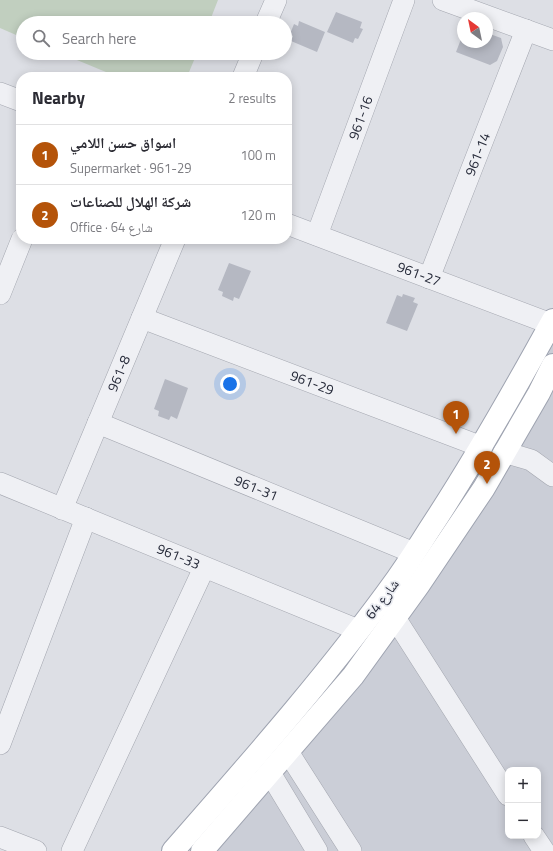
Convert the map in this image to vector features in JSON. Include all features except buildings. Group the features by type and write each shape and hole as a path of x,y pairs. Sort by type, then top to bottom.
{"main road":[{"name":"شارع 64","path":"173,851 255,758 326,672 397,579 482,447 552,322"},
{"name":"شارع 64","path":"202,851 353,676 395,618 484,488 553,365"}],"street":[{"path":"269,16 276,0"},
{"name":"961-16","path":"317,235 404,0"},
{"path":"444,0 553,40"},
{"name":"961-14","path":"429,278 526,30"},
{"path":"245,72 251,60"},
{"path":"0,93 16,99"},
{"name":"961-27","path":"292,226 429,278 552,322"},
{"path":"0,294 20,244"},
{"name":"961-8","path":"62,508 173,244"},
{"name":"961-29","path":"142,318 482,447"},
{"name":"961-31","path":"98,423 414,552"},
{"path":"504,452 531,460 553,476"},
{"name":"961-33","path":"0,483 358,630"},
{"path":"0,744 86,518"},
{"path":"72,851 204,568"},
{"path":"395,618 505,790"},
{"path":"288,752 350,851"},
{"path":"270,773 317,851"},
{"path":"0,837 36,851"}],"shaded area":[{"path":"553,334 553,851 206,851 250,802 504,433"}],"green space":[{"path":"0,0 218,0 212,16 16,16 16,35 0,28"},
{"path":"77,60 194,60 189,72 106,72"}],"place":[{"name":"اسواق حسن اللامي","path":"456,434"},
{"name":"شركة الهلال للصناعات","path":"487,484"}]}
